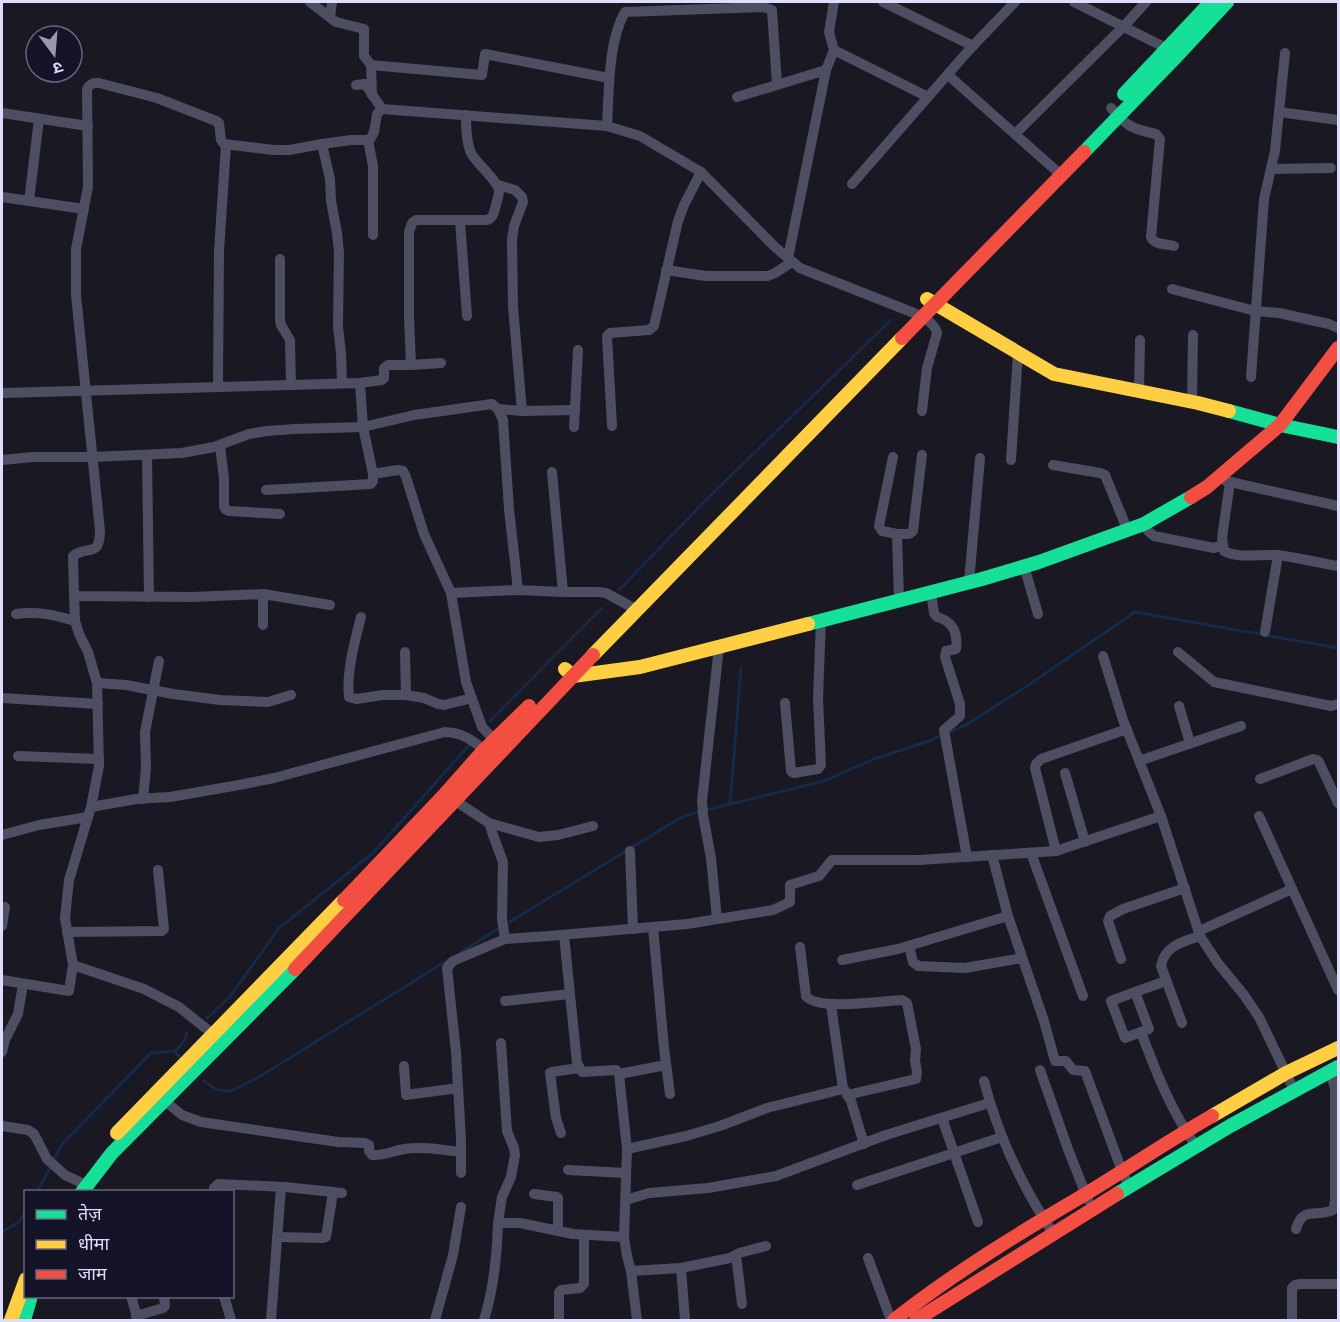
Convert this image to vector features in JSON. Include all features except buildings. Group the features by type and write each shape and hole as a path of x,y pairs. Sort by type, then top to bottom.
{"main road":[{"path":"1173,51 1211,2"},
{"path":"79,1187 160,1097 218,1038 322,942 450,798 569,672 1173,51 1227,2"},
{"path":"931,302 1054,374 1192,402 1338,437"},
{"path":"569,672 640,667 719,647 969,582 1024,566 1144,524 1223,480 1280,424 1338,348"},
{"path":"893,1320 926,1295 1043,1218 1185,1131 1286,1073 1338,1048"},
{"path":"916,1320 1129,1186 1334,1069"},
{"path":"11,1320 24,1284"},
{"path":"24,1320 30,1298"}],"street":[{"path":"310,2 336,22 364,28 364,56 371,65 372,95"},
{"path":"330,17 332,2"},
{"path":"666,270 706,276 768,276 790,260 826,70 834,50 829,32 834,2"},
{"path":"883,2 973,46"},
{"path":"852,184 1014,2"},
{"path":"1074,2 1173,51"},
{"path":"1015,134 1146,2"},
{"path":"607,126 609,78 614,44 625,12 714,5 750,5 772,10 777,85"},
{"path":"834,50 928,97"},
{"path":"1251,377 1264,199 1275,151 1285,53"},
{"path":"371,65 482,75 485,54 609,78"},
{"path":"737,97 826,70"},
{"path":"948,75 1056,171"},
{"path":"2,980 69,991 73,965 65,918 69,880 89,812 99,766 97,683 88,652 75,621 73,556 99,545 98,504 76,295 76,249 88,187 87,89 90,84 94,82 157,98 216,121 220,126 220,140 226,145 274,150 368,140 374,132 377,114 382,109 607,126 640,136 702,172 774,247 800,268 918,315 937,329 927,368 922,411"},
{"path":"356,85 365,84 382,109"},
{"path":"1114,112 1134,130 1159,136 1151,237 1155,242 1174,246"},
{"path":"1279,112 1338,120"},
{"path":"2,113 88,126"},
{"path":"466,115 467,140 475,160 498,185 515,190 522,197 512,239 513,307 522,411"},
{"path":"29,201 39,119"},
{"path":"368,140 373,166 373,235"},
{"path":"322,144 338,233 338,327 342,383"},
{"path":"218,387 219,251 226,145"},
{"path":"1271,169 1331,168"},
{"path":"612,426 607,336 610,333 652,328 681,213 702,172"},
{"path":"411,365 409,232 412,223 416,220 460,221 491,218 499,191 498,185"},
{"path":"2,198 84,209"},
{"path":"460,221 467,316"},
{"path":"280,259 280,321 290,340 291,385"},
{"path":"1172,289 1255,311 1279,313 1338,328"},
{"path":"1192,402 1193,335"},
{"path":"1139,391 1140,340"},
{"path":"574,428 578,350"},
{"path":"1011,460 1018,353"},
{"path":"2,393 360,383 382,380 386,366 441,363"},
{"path":"266,490 371,484 373,474 363,427 360,383"},
{"path":"2,460 182,453 267,431 363,427 414,415 492,404 498,409 502,420 518,590"},
{"path":"498,409 575,410"},
{"path":"220,445 225,509 280,513"},
{"path":"147,455 149,597"},
{"path":"893,458 879,526 882,531 909,534 913,531 922,455"},
{"path":"969,582 980,458"},
{"path":"1053,465 1105,475 1127,529"},
{"path":"373,474 398,470 403,471 406,477 424,534 451,593 466,682 482,727 494,750"},
{"path":"552,472 563,592"},
{"path":"1338,506 1223,480 1222,545 1224,551 1229,554 1278,555 1338,566"},
{"path":"1144,524 1154,536 1214,548 1222,545"},
{"path":"897,534 899,600"},
{"path":"1265,632 1278,555"},
{"path":"1024,566 1038,614"},
{"path":"451,593 518,590 599,592 606,593 632,608"},
{"path":"931,592 934,613 952,625 956,641 956,649 946,651 945,657 960,704 960,716 944,730 967,857"},
{"path":"74,596 192,597 263,594 330,605"},
{"path":"263,594 263,625"},
{"path":"16,614 33,612 56,615 75,621"},
{"path":"361,616 350,669 348,691 350,697 356,699 382,695 406,695 444,705 472,698"},
{"path":"785,703 790,771 794,773 818,769 821,765 818,698 821,620"},
{"path":"717,919 702,801 719,647"},
{"path":"405,652 406,695"},
{"path":"1178,652 1214,682 1331,706 1338,704"},
{"path":"1103,656 1127,729 1161,816 1200,933 1217,962 1259,1017 1294,1090"},
{"path":"143,799 146,768 145,732 159,661"},
{"path":"97,683 126,685 220,700 268,702 291,695"},
{"path":"2,698 98,704"},
{"path":"1179,706 1190,743"},
{"path":"1139,761 1241,726"},
{"path":"1056,851 1035,768 1036,764 1041,759 1127,729"},
{"path":"2,835 136,799 182,795 274,778 445,732 469,737 494,750"},
{"path":"18,756 99,759"},
{"path":"1260,779 1313,759 1317,760 1338,803"},
{"path":"1065,773 1085,842"},
{"path":"450,798 489,823 539,837 558,835 593,826"},
{"path":"461,1173 458,1088 447,968 453,962 505,939 687,924 773,910 790,902 790,885 819,876 832,860 919,860 1056,851 1161,816"},
{"path":"1259,816 1338,990"},
{"path":"489,823 503,862 502,919 505,939"},
{"path":"630,851 633,929"},
{"path":"1031,854 1083,996"},
{"path":"992,855 1008,916 1044,1021 1055,1061 1066,1061 1073,1070 1085,1071 1129,1186"},
{"path":"67,932 164,929 158,870"},
{"path":"1121,959 1108,921 1110,916 1185,888"},
{"path":"1182,1023 1161,966 1161,962 1169,951 1178,943 1292,889"},
{"path":"2,926 5,907"},
{"path":"842,960 898,949 1008,916"},
{"path":"654,927 670,1094"},
{"path":"564,935 577,1063 582,1072 616,1070 619,1074 627,1149 624,1237 632,1271 637,1320"},
{"path":"627,1149 686,1136 767,1108 914,1080 917,1076 916,1049 905,1001 831,1005 807,999 800,946"},
{"path":"909,946 913,962 918,966 965,968 1022,958"},
{"path":"1328,966 1338,961"},
{"path":"73,965 144,989 179,1007 218,1038"},
{"path":"1135,992 1149,1029 1125,1038 1111,1001 1135,992 1166,981"},
{"path":"2,1052 5,1040 18,1014 23,984"},
{"path":"505,1001 570,994"},
{"path":"831,1005 845,1092 851,1101 864,1144"},
{"path":"1141,1032 1159,1080 1185,1131 1196,1146"},
{"path":"484,1320 490,1303 496,1266 502,1197 511,1177 515,1155 507,1131 501,1043"},
{"path":"619,1074 666,1065"},
{"path":"404,1066 406,1095 458,1088"},
{"path":"561,1133 556,1118 550,1073 579,1068"},
{"path":"1296,1228 1303,1215 1310,1212 1325,1214 1333,1210 1335,1201 1334,1069"},
{"path":"1040,1070 1085,1194 1093,1208"},
{"path":"984,1081 989,1102 1016,1170 1031,1200 1053,1233"},
{"path":"160,1097 182,1115 201,1122 338,1142 365,1143 369,1145 372,1155 379,1156 404,1149 420,1148 461,1152"},
{"path":"626,1200 649,1193 708,1188 776,1176 989,1102"},
{"path":"942,1118 978,1222"},
{"path":"2,1126 28,1130 33,1134 47,1159 79,1187"},
{"path":"857,1185 1002,1137"},
{"path":"568,1170 626,1173"},
{"path":"214,1190 218,1184 281,1186 338,1192 326,1237 277,1236"},
{"path":"271,1320 281,1186"},
{"path":"534,1194 558,1198 558,1231"},
{"path":"435,1320 453,1255 461,1207"},
{"path":"498,1223 520,1223 584,1235 624,1237"},
{"path":"559,1320 559,1292 580,1288 584,1284 584,1235"},
{"path":"632,1271 681,1268 730,1258 736,1254 766,1246"},
{"path":"736,1254 742,1304"},
{"path":"868,1258 893,1320"},
{"path":"681,1268 685,1320"},
{"path":"1292,1320 1292,1288 1294,1285 1338,1284"},
{"path":"132,1298 137,1318 163,1308 164,1298"},
{"path":"225,1298 231,1320"}],"waterway":[{"path":"619,590 711,495 891,320"},
{"path":"490,721 602,608"},
{"path":"508,923 680,818 824,781 874,759 929,741 966,725 1135,612 1338,648"},
{"path":"730,804 741,668"},
{"path":"207,1018 229,998 279,928 373,853 471,743"},
{"path":"461,952 498,929"},
{"path":"204,1081 217,1090 231,1091 259,1077 448,960"},
{"path":"175,1051 183,1043 187,1033"},
{"path":"53,1161 63,1143 151,1053 174,1051 181,1058"},
{"path":"38,1190 50,1167"},
{"path":"2,1232 19,1222 24,1214"}],"traffic: fast":[{"path":"1124,94 1211,2"},
{"path":"1084,152 1227,2"},
{"path":"1229,411 1338,437"},
{"path":"808,624 1039,562 1144,524 1191,497"},
{"path":"84,1190 112,1153 295,969"},
{"path":"1117,1194 1230,1126 1338,1067"},
{"path":"24,1320 30,1298"}],"traffic: slow":[{"path":"927,299 1054,374 1229,411"},
{"path":"593,655 902,338"},
{"path":"565,669 573,676 640,667 808,624"},
{"path":"117,1133 344,900"},
{"path":"1212,1116 1286,1073 1338,1048"},
{"path":"11,1320 24,1284"}],"traffic: jam":[{"path":"902,338 1084,152"},
{"path":"1191,497 1207,487 1280,425 1338,348"},
{"path":"295,969 593,655"},
{"path":"344,900 484,750 529,706"},
{"path":"894,1320 987,1254 1212,1116"},
{"path":"916,1320 1117,1194"}]}
